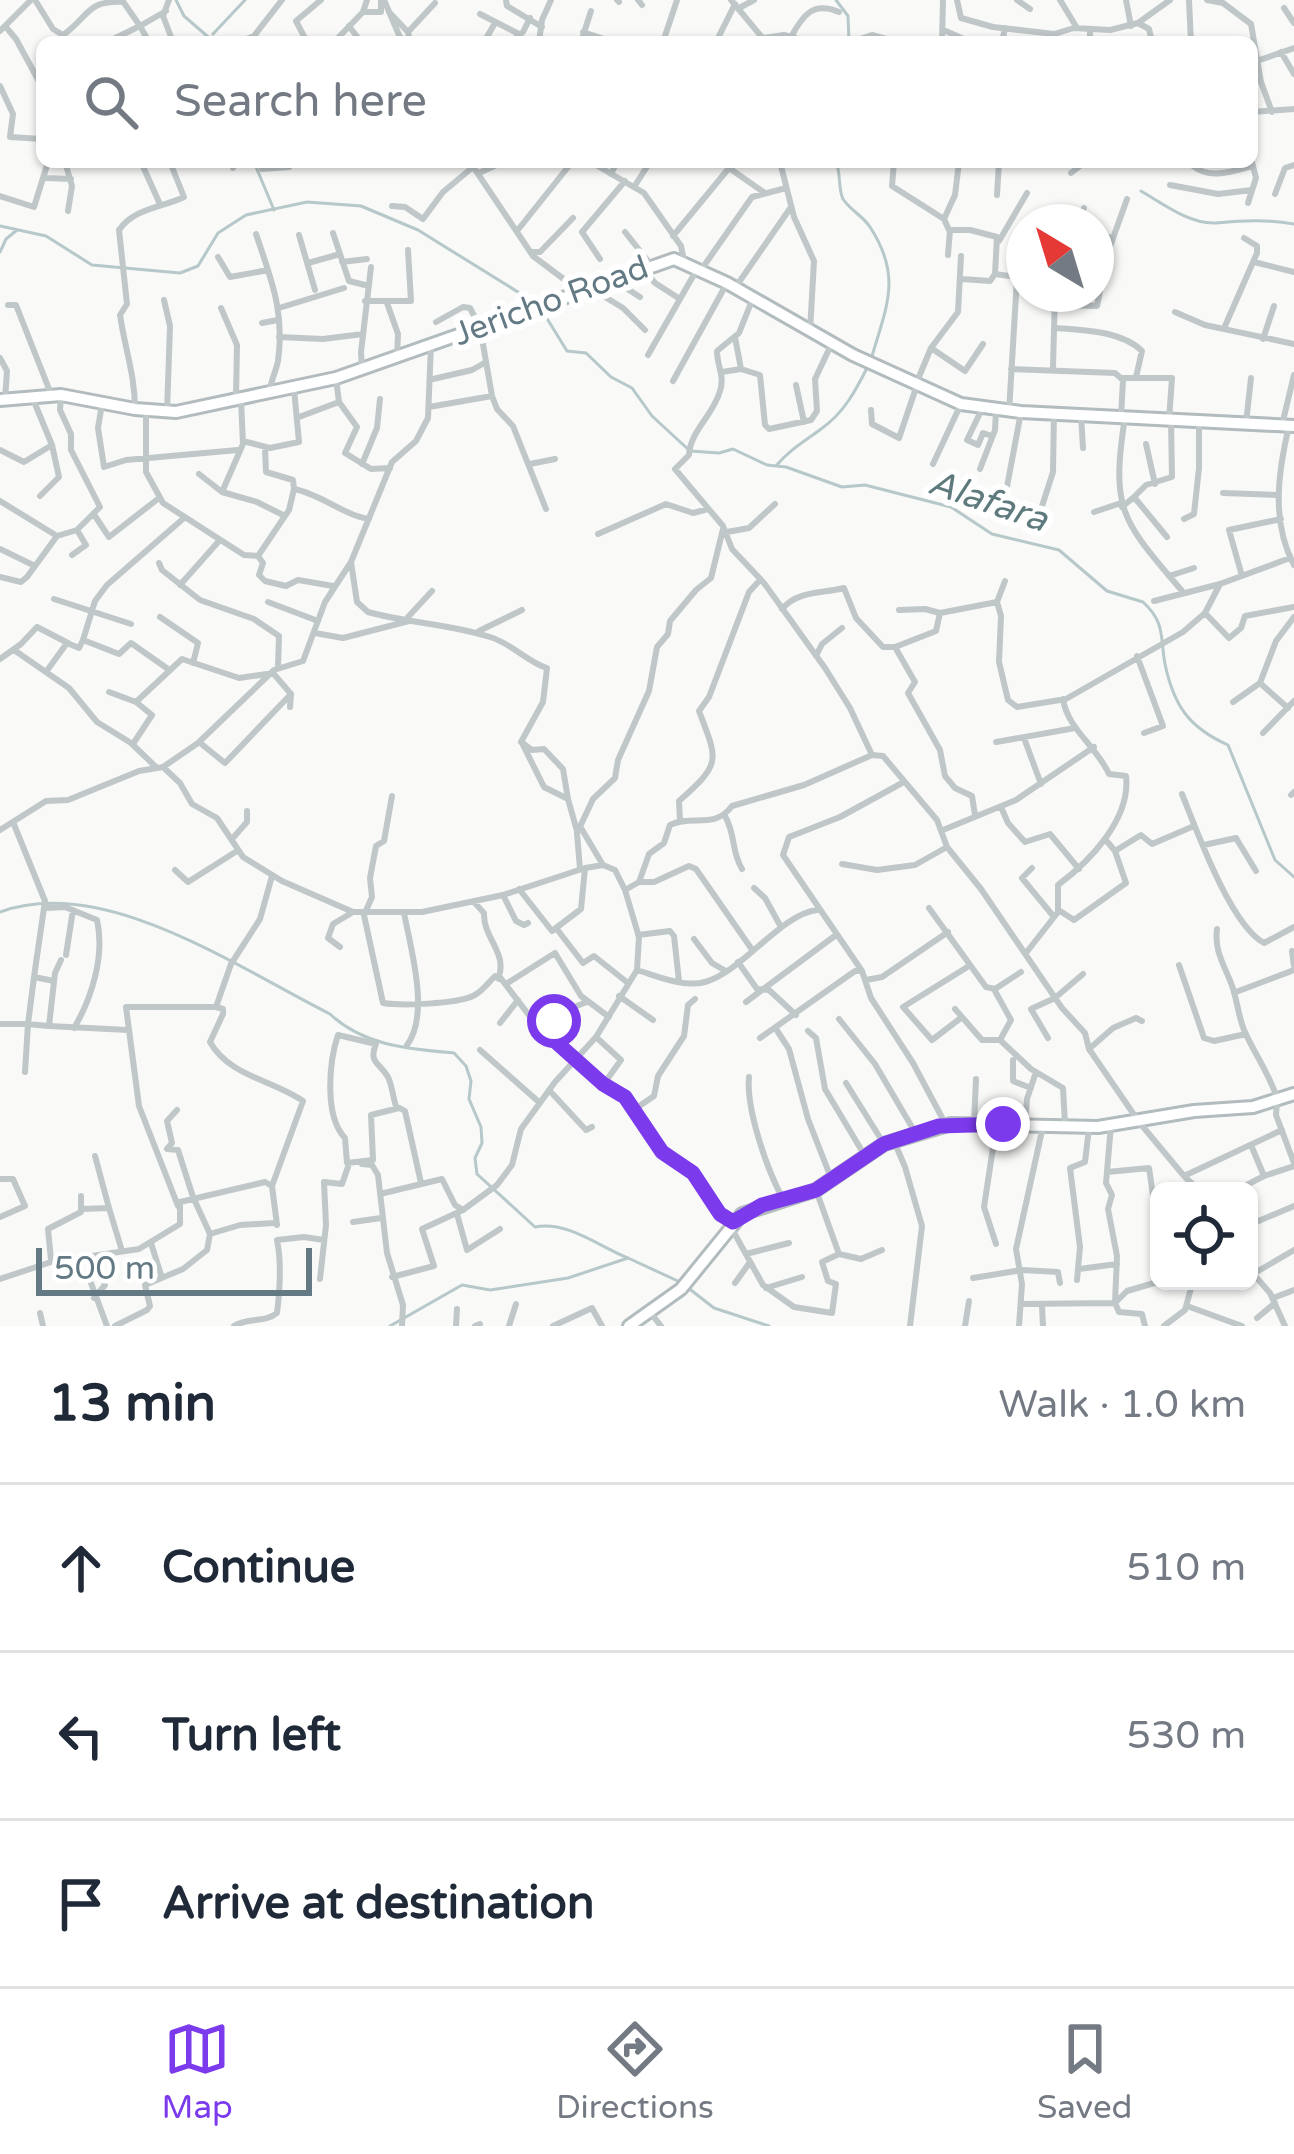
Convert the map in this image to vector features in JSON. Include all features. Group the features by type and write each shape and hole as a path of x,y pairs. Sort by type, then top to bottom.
{"street":[{"path":"36,76 16,39 2,28 33,0 52,29 63,35 92,5 122,1 146,36"},
{"path":"169,0 164,19 171,36"},
{"path":"254,36 282,0"},
{"path":"304,36 296,21 321,0"},
{"path":"339,36 368,0"},
{"path":"506,0 507,6 537,21"},
{"path":"480,14 519,34 537,21 551,0"},
{"path":"666,36 677,0"},
{"path":"735,4 754,0"},
{"path":"932,7 957,0 961,18 948,36"},
{"path":"1017,0 1030,9"},
{"path":"1060,0 1077,28"},
{"path":"1126,0 1135,25"},
{"path":"1135,25 1170,0"},
{"path":"1189,0 1191,36"},
{"path":"1207,0 1222,3 1252,24 1254,36"},
{"path":"363,11 381,12 386,3"},
{"path":"386,3 408,32"},
{"path":"386,3 403,36"},
{"path":"407,36 435,3"},
{"path":"735,4 762,36"},
{"path":"719,36 735,4"},
{"path":"944,4 950,33"},
{"path":"792,36 805,14 816,7 839,12"},
{"path":"1284,8 1294,23"},
{"path":"119,36 166,11"},
{"path":"583,36 591,11"},
{"path":"961,18 1033,36"},
{"path":"537,21 538,36"},
{"path":"487,36 495,23"},
{"path":"349,25 357,36"},
{"path":"1050,36 1077,28 1135,25 1149,29 1151,36"},
{"path":"1003,36 1005,28"},
{"path":"1090,30 1090,36"},
{"path":"584,32 596,36"},
{"path":"950,33 957,36"},
{"path":"1258,61 1294,48"},
{"path":"1281,52 1294,74"},
{"path":"1258,64 1272,112"},
{"path":"0,86 13,114 10,137 36,139"},
{"path":"1258,112 1294,109"},
{"path":"1276,194 1285,168 1294,165"},
{"path":"0,196 34,207 48,168"},
{"path":"67,168 68,211"},
{"path":"144,168 159,202"},
{"path":"173,168 185,196 159,202 127,220 119,230 127,304 120,315 140,410 146,472 170,511 218,541 258,556 265,581 333,586"},
{"path":"262,169 276,168"},
{"path":"392,206 406,207 423,219 443,192 473,168"},
{"path":"475,168 532,252 565,280"},
{"path":"517,231 567,168"},
{"path":"596,168 648,197 683,250 684,261"},
{"path":"611,174 614,168"},
{"path":"634,187 646,168"},
{"path":"673,236 729,168"},
{"path":"735,168 765,193"},
{"path":"781,168 791,207 814,261 811,331"},
{"path":"894,168 893,188 944,219 950,230 949,255"},
{"path":"944,219 955,195 958,168"},
{"path":"998,195 999,168"},
{"path":"1071,173 1077,168"},
{"path":"1195,168 1216,174 1238,168"},
{"path":"1248,202 1252,168"},
{"path":"46,178 71,178"},
{"path":"600,260 582,232 625,182"},
{"path":"1170,185 1218,194 1252,190"},
{"path":"648,355 699,269 749,200 786,188"},
{"path":"962,279 990,281 999,241 1027,193"},
{"path":"1114,233 1127,199"},
{"path":"673,382 731,286 791,207"},
{"path":"532,252 540,252 573,218"},
{"path":"950,230 990,233 999,241"},
{"path":"625,232 655,283 680,299"},
{"path":"333,233 350,283 369,286"},
{"path":"256,234 275,283 279,308 270,394"},
{"path":"299,235 315,290"},
{"path":"1225,326 1254,262 1257,246 1244,238"},
{"path":"365,302 411,302 408,250"},
{"path":"871,410 872,424 898,438 931,348 958,312 961,256"},
{"path":"218,257 229,277 268,270"},
{"path":"308,263 341,258 369,263 362,368"},
{"name":"Jericho Road","path":"3,400 56,394 167,412 294,389 674,259 832,343 961,404 1009,412 1288,426"},
{"path":"1254,262 1294,272"},
{"path":"995,274 1006,276"},
{"path":"615,280 640,297"},
{"path":"279,308 344,288"},
{"path":"592,289 623,308 645,330"},
{"path":"753,298 735,337 717,351 721,390 711,412 690,440 689,455 674,467 816,656 850,707 872,755"},
{"path":"164,300 170,326 167,412"},
{"path":"387,303 398,334 397,356"},
{"path":"0,577 21,582 57,536 77,530 99,505 71,450 71,434 56,394 16,305 8,305"},
{"path":"436,322 468,306 480,326 492,396 513,425 546,509"},
{"path":"1263,339 1274,306"},
{"path":"221,308 237,345 243,441 222,492"},
{"path":"1006,492 1017,312"},
{"path":"1053,368 1057,312"},
{"path":"1175,312 1205,325 1294,344"},
{"path":"262,323 278,320"},
{"path":"1056,328 1111,336 1136,345 1142,356 1136,377"},
{"path":"279,338 322,340 363,334"},
{"path":"735,337 741,369"},
{"path":"136,702 182,659 239,678 303,662 333,586 351,562 390,468 422,433 432,380 431,343"},
{"path":"722,372 741,369 761,377 769,429 804,422 817,414 815,379 832,343"},
{"path":"931,348 968,372 983,344"},
{"path":"0,358 8,371 3,400"},
{"path":"432,380 486,362"},
{"path":"1011,369 1188,379"},
{"path":"1154,602 1292,562 1278,495 1294,375"},
{"path":"336,378 339,402 357,427 345,453 375,470 390,468"},
{"path":"1121,378 1121,505 1130,528 1182,591"},
{"path":"1094,512 1121,505 1146,485 1173,476 1172,378"},
{"path":"1246,423 1251,378"},
{"path":"796,385 804,422"},
{"path":"243,441 266,448 298,443 300,414 294,389"},
{"path":"32,395 59,477 40,496"},
{"path":"429,407 492,396"},
{"path":"362,464 377,428 380,399"},
{"path":"102,402 98,433 103,466 238,450"},
{"path":"300,414 339,402"},
{"path":"933,464 961,404"},
{"path":"982,409 967,440 978,445 983,433 992,436"},
{"path":"980,469 992,436 1009,412"},
{"path":"1036,525 1053,472 1054,414"},
{"path":"1081,415 1083,448"},
{"path":"1184,519 1193,514 1198,495 1199,422"},
{"path":"1146,444 1155,484"},
{"path":"0,450 24,463 52,445"},
{"path":"258,556 285,516 294,489 293,480 266,472 266,448"},
{"path":"530,464 555,458"},
{"path":"199,474 222,492 285,516"},
{"path":"676,507 686,499 687,484"},
{"path":"294,489 369,518"},
{"path":"1223,493 1278,495"},
{"path":"1134,497 1167,537"},
{"path":"94,516 109,537 159,498"},
{"path":"0,501 57,536"},
{"path":"598,534 666,504 693,513 708,509"},
{"path":"725,529 748,528 775,504"},
{"path":"0,659 37,627 79,647 95,601 119,572 184,518"},
{"path":"1242,576 1230,528 1281,518"},
{"path":"519,889 549,930 581,909 579,830 593,799 613,782 646,699 657,647 668,634 670,621 711,578 725,529"},
{"path":"72,554 86,544 77,530"},
{"path":"180,585 218,541"},
{"path":"0,549 35,566"},
{"path":"351,562 358,605 380,615 476,633 508,644 533,664 547,668 543,702 521,742"},
{"path":"159,563 206,603 270,627 279,636 274,678 291,694"},
{"path":"1169,576 1194,568"},
{"path":"680,820 679,800 712,767 716,753 699,711 709,697 749,592 761,579"},
{"path":"1005,581 997,602 999,662 1010,704 1017,707 1063,699 1165,642 1205,613 1220,584"},
{"path":"782,609 810,592 823,595 844,588 864,629 883,647 936,631 940,613"},
{"path":"380,615 412,616 432,591"},
{"path":"54,598 131,624"},
{"path":"268,602 318,621"},
{"path":"899,610 940,613 997,602"},
{"path":"1205,613 1229,638 1241,628 1245,616 1294,607"},
{"path":"476,633 522,610"},
{"path":"160,617 198,643 194,664"},
{"path":"1232,702 1260,683 1276,641 1294,617"},
{"path":"314,633 343,638 412,621"},
{"path":"816,656 842,628"},
{"path":"83,640 119,655 131,643 168,669"},
{"path":"45,673 68,643"},
{"path":"895,646 915,682 908,693 940,750 945,776 955,788 972,796 975,815"},
{"path":"14,650 69,688 97,722 180,783 192,804 217,818 237,851 272,876 353,912 404,913 474,902 546,879 561,879 582,868 615,870 626,890 638,935 638,970 596,1037 521,1130 512,1165 494,1188 422,1231 434,1266 392,1277"},
{"path":"1137,656 1163,726 1144,733"},
{"path":"0,830 46,801 63,801 160,767 199,742 273,670"},
{"path":"1260,683 1291,705 1263,733"},
{"path":"109,692 136,702 153,717 133,745"},
{"path":"290,707 291,694"},
{"path":"199,742 226,763 291,694"},
{"path":"1026,952 1056,913 1056,888 1105,838 1125,801 1127,778 1108,774 1094,747 1066,715 1063,699"},
{"path":"996,742 1076,727"},
{"path":"1024,738 1041,784"},
{"path":"521,742 542,775 544,787 568,799"},
{"path":"521,742 532,750 544,749 560,762 579,830 603,866"},
{"path":"943,830 1001,807 1094,747"},
{"path":"640,882 650,854 664,843 670,825 680,820 709,822 724,816 732,806 804,785 872,755 883,756 943,830 947,847 1026,952 1052,999 1085,1033 1089,1049 1139,1121 1190,1182"},
{"path":"902,783 841,818 787,841 784,860 864,975 871,998 946,1125"},
{"path":"1182,794 1233,907 1260,943 1294,927"},
{"path":"392,796 384,841 376,846 372,898 364,915 382,1003 475,995 495,976 506,984"},
{"path":"1001,807 1025,842 1052,835 1079,868"},
{"path":"232,839 247,822 247,812"},
{"path":"724,816 734,832 733,854 742,869"},
{"path":"13,822 45,904 25,1072"},
{"path":"1115,851 1141,835 1150,844 1194,826"},
{"path":"1032,868 1022,878 1056,913 1074,920 1126,883 1105,838"},
{"path":"1204,844 1238,838 1256,871"},
{"path":"842,864 877,870 915,865 947,847"},
{"path":"175,870 188,882 237,851"},
{"path":"626,890 688,866 696,869 753,951"},
{"path":"216,1007 231,964 260,919 272,876"},
{"path":"754,888 781,927"},
{"path":"503,895 516,921 528,922"},
{"path":"474,902 484,914 483,923 500,958 499,976 547,1034 603,1084 625,1097 662,1152 693,1173 732,1224 766,1288 794,1307 832,1313 836,1284 828,1281 822,1262 839,1254 865,1258 882,1250"},
{"path":"45,904 98,920 93,985 74,1028"},
{"path":"929,908 986,987 994,989 1021,972"},
{"path":"50,1026 54,981 74,910"},
{"path":"638,970 679,981 706,982 781,927 809,910 819,910"},
{"path":"340,947 328,938 329,932 353,912"},
{"path":"404,913 419,1003 415,1034 407,1045"},
{"path":"556,928 583,962 595,956 628,983"},
{"path":"1216,929 1220,961 1277,1101 1294,1165 1252,1182"},
{"path":"638,935 670,931 674,935 679,981"},
{"path":"760,1038 851,973 882,977 948,932"},
{"path":"746,1002 836,935"},
{"path":"694,939 712,963 724,970"},
{"path":"1235,993 1294,968 1292,951"},
{"path":"506,984 555,953 587,1002 609,1017"},
{"path":"737,962 757,989 796,1016"},
{"path":"1179,965 1204,1038 1214,1042 1246,1034"},
{"path":"970,966 903,1007 932,1040 958,1013 985,1042 1000,1040 1036,1072 1064,1088 1065,1127"},
{"path":"1048,1038 1031,1010 1083,974"},
{"path":"34,977 54,981"},
{"path":"994,989 1011,1021 1000,1040"},
{"path":"619,996 652,1020"},
{"path":"634,1109 654,1096 658,1076 684,1036 688,1005 695,999"},
{"path":"500,1023 518,1000"},
{"path":"547,1034 566,1010 587,1002"},
{"path":"179,1209 140,1106 126,1006 133,1004 223,1009 211,1047 249,1076 303,1101 272,1186 276,1224 210,1234"},
{"path":"1089,1049 1120,1024 1136,1018 1142,1021"},
{"path":"839,1019 875,1064 916,1134"},
{"path":"0,1024 128,1030"},
{"path":"776,1029 789,1049 825,1170 834,1180"},
{"path":"808,1031 816,1038 825,1089 865,1156"},
{"path":"399,1108 387,1075 375,1065 376,1044 338,1035 329,1084 337,1130 345,1138 347,1163 374,1160 370,1114 399,1108 405,1111 421,1183"},
{"path":"596,1037 621,1059 603,1084"},
{"path":"480,1051 540,1103"},
{"path":"1013,1060 1013,1081 1031,1088"},
{"path":"1025,1124 1036,1072"},
{"path":"749,1077 752,1114 783,1198"},
{"path":"974,1123 976,1079"},
{"path":"846,1083 889,1143 922,1226 910,1326"},
{"path":"549,1090 586,1130 592,1126"},
{"path":"629,1326 685,1285 742,1214 816,1190 889,1143 946,1125 1112,1125 1277,1101 1294,1094"},
{"path":"161,1160 172,1143 167,1121 177,1110"},
{"path":"996,1244 984,1207 997,1124"},
{"path":"1112,1125 1106,1186 1112,1195 1108,1209 1118,1264 1115,1304 1119,1312 1142,1314 1144,1326"},
{"path":"1018,1326 1022,1270 1017,1243 1043,1126"},
{"path":"1077,1280 1070,1168 1085,1162 1089,1127"},
{"path":"1184,1176 1282,1130"},
{"path":"1251,1144 1264,1176"},
{"path":"91,1283 94,1298 111,1326 147,1310 145,1285 183,1269 207,1250 210,1234 178,1150 167,1149"},
{"path":"95,1156 122,1252"},
{"path":"1107,1172 1149,1168 1167,1158"},
{"path":"320,1279 324,1182 343,1184 348,1164 369,1164 376,1170 392,1277 403,1305 402,1324"},
{"path":"1149,1168 1151,1182"},
{"path":"0,1179 13,1179 25,1206 0,1217"},
{"path":"380,1194 444,1180 460,1212 467,1250 500,1229"},
{"path":"0,1279 51,1262 151,1243 180,1223 180,1202 258,1182 272,1186"},
{"path":"816,1190 839,1254"},
{"path":"51,1262 48,1229 76,1217 81,1196"},
{"path":"1258,1221 1294,1206"},
{"path":"81,1209 109,1208"},
{"path":"353,1222 381,1218"},
{"path":"234,1326 243,1321 270,1322 279,1309 277,1240 324,1240"},
{"path":"151,1243 162,1278"},
{"path":"735,1282 748,1258 789,1243"},
{"path":"1258,1268 1294,1250"},
{"path":"94,1298 105,1285 97,1256"},
{"path":"1079,1269 1118,1264"},
{"path":"973,1278 1054,1270 1060,1283"},
{"path":"766,1288 802,1277"},
{"path":"1258,1280 1274,1300 1285,1326"},
{"path":"1021,1304 1115,1304 1127,1291 1150,1284"},
{"path":"1164,1326 1187,1306 1191,1290"},
{"path":"1257,1318 1274,1300 1294,1290"},
{"path":"965,1326 969,1301"},
{"path":"509,1326 516,1304"},
{"path":"1042,1306 1043,1326"},
{"path":"1187,1306 1242,1326"},
{"path":"553,1326 592,1308 602,1326"},
{"path":"454,1325 457,1309"},
{"path":"650,1312 662,1326"},
{"path":"40,1313 43,1326"}],"waterway":[{"path":"176,0 184,16 207,36"},
{"path":"213,34 245,0"},
{"path":"836,0 848,16 849,36"},
{"path":"256,168 274,210"},
{"path":"837,168 843,199 870,227 889,276 872,356"},
{"path":"1141,191 1195,220 1294,224"},
{"name":"Alafara","path":"0,226 46,236 92,265 180,273 198,266 218,233 246,215 307,202 361,206 418,230 534,302"},
{"path":"0,252 17,230"},
{"name":"Alafara","path":"543,312 567,351 586,353 611,377 632,388 652,416 690,451 733,449 767,465 842,487 865,485 951,507 992,534 1059,550 1107,591 1143,602 1159,624 1165,664 1179,704 1203,731 1228,745 1275,860 1294,877"},
{"path":"776,466 836,416 868,366"},
{"path":"0,912 40,904 82,905 126,915 213,951 357,1033 404,1047 454,1053 466,1066 471,1081 469,1099 481,1127 477,1174 535,1227 571,1231 628,1258"},
{"path":"390,1326 462,1285 490,1290 568,1278 628,1258 680,1282"},
{"path":"687,1287 714,1308 769,1326"}],"route":[{"path":"554,1021 547,1034 609,1089 625,1097 654,1143 693,1173 720,1214 733,1222 762,1205 816,1190 884,1144 939,1126 1003,1124"}]}
